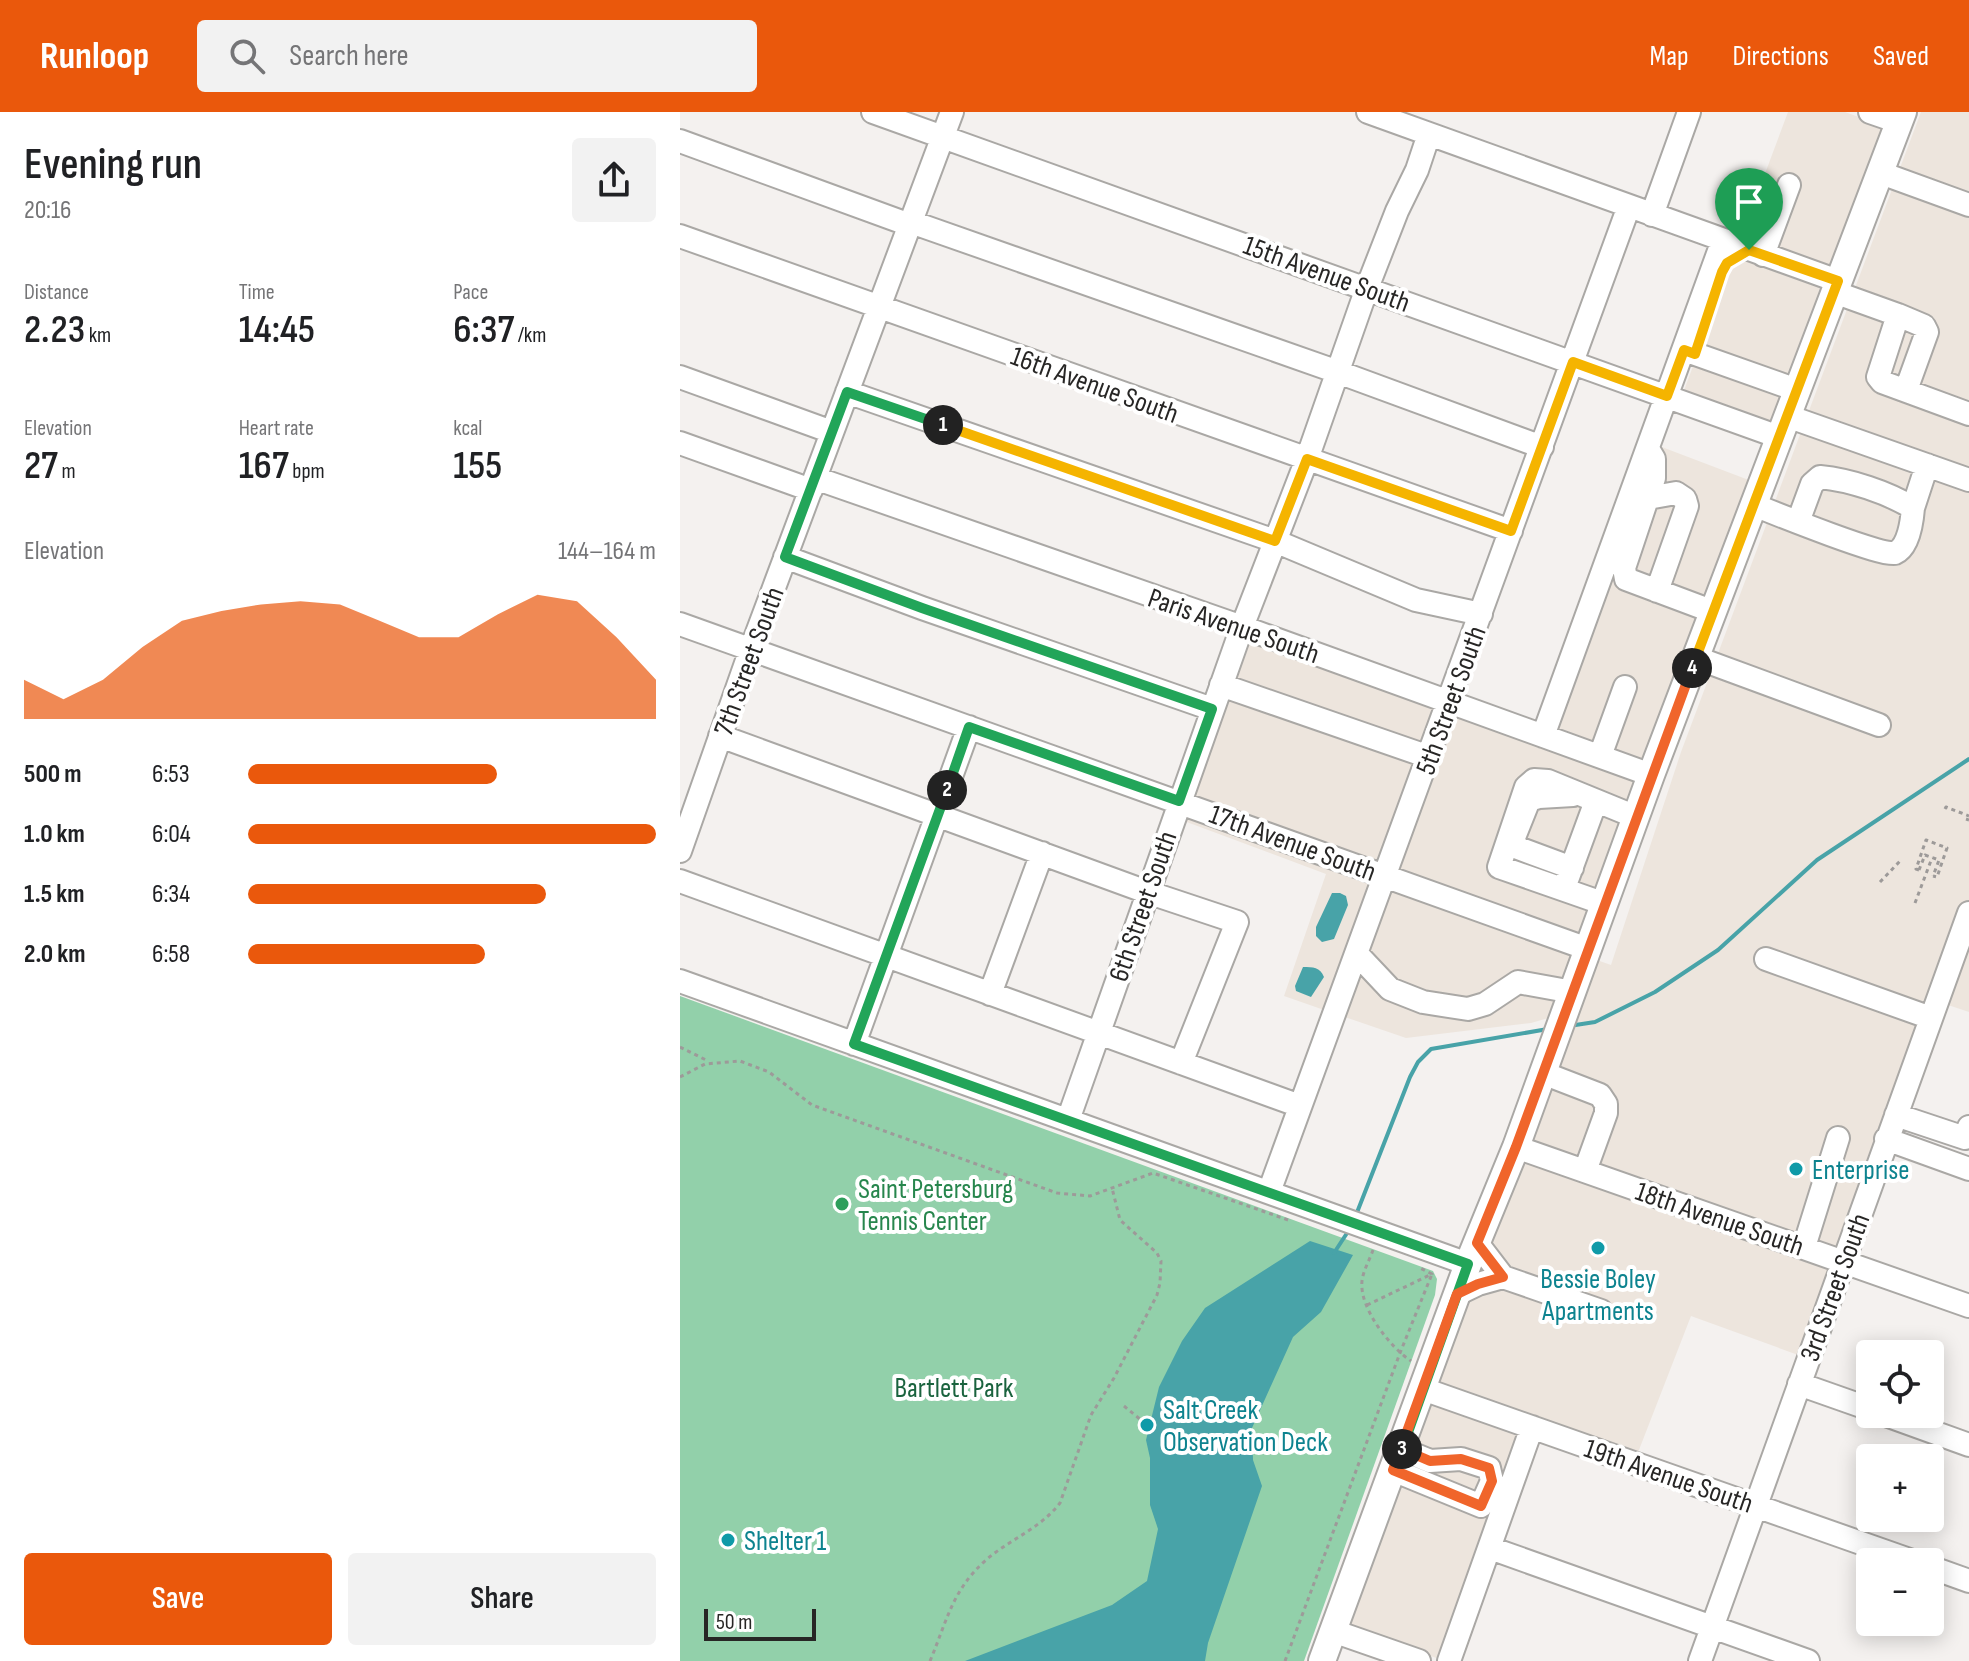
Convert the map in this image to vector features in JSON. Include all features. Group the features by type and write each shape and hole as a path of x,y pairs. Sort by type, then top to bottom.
{"main road":[{"path":"1322,1661 1457,1294 1516,1147 1651,775 1901,117"}],"street":[{"name":"15th Avenue South","path":"873,112 1667,396 1927,465 1969,480"},
{"name":"7th Street South","path":"680,851 751,649 952,112"},
{"path":"1368,112 1756,252 1924,326 1927,332 1906,390"},
{"path":"1652,215 1689,112"},
{"path":"1870,112 1901,117"},
{"name":"6th Street South","path":"1068,1120 1242,627 1307,459 1367,288 1429,134"},
{"path":"680,141 1338,372 1542,447"},
{"path":"1881,173 1969,205"},
{"path":"1543,736 1667,396 1722,272 1727,263 1756,252 1789,185"},
{"name":"5th Street South","path":"1269,1192 1629,206"},
{"name":"16th Avenue South","path":"680,236 1511,531"},
{"path":"1689,352 1723,240"},
{"path":"1898,315 1878,377 1882,382 1969,414"},
{"path":"1689,352 1797,390"},
{"path":"680,377 832,432"},
{"path":"847,392 1275,541 1416,600 1481,614"},
{"name":"Paris Avenue South","path":"680,443 813,484 1242,627 1651,775"},
{"path":"1648,449 1655,469 1624,568 1626,579 1714,612"},
{"path":"1754,505 1891,554 1898,552 1911,526 1913,508 1927,465"},
{"path":"1798,522 1812,484 1820,477 1839,479 1902,501 1913,508"},
{"path":"1648,498 1676,493 1685,499 1687,506 1657,591"},
{"path":"785,557 1212,709"},
{"name":"17th Avenue South","path":"680,624 1588,949"},
{"path":"1697,658 1879,725"},
{"path":"1221,685 1429,757"},
{"path":"1600,756 1625,687"},
{"path":"854,1044 969,727"},
{"path":"720,736 1237,922 1181,1063"},
{"path":"1568,879 1499,867 1530,782 1539,779 1548,781 1636,817"},
{"path":"1589,798 1539,797 1529,800 1513,840 1518,848 1605,904"},
{"path":"1568,879 1589,798"},
{"path":"990,994 1042,853"},
{"path":"680,881 1300,1106"},
{"name":"3rd Street South","path":"1700,1661 1969,913"},
{"path":"1357,954 1390,989 1423,1002 1468,1009 1485,1004 1518,982 1570,1000"},
{"path":"1766,959 1931,1018"},
{"path":"680,981 1269,1192 1308,1216 1377,1241 1473,1253 1503,1277 1601,1311"},
{"path":"1547,1063 1600,1095 1606,1104 1606,1113 1585,1171"},
{"path":"1896,1115 1965,1138 1969,1127"},
{"path":"1804,1247 1838,1138"},
{"path":"1886,1139 1969,1169"},
{"name":"18th Avenue South","path":"1516,1147 1969,1306"},
{"path":"1457,1294 1503,1277"},
{"path":"1799,1384 1856,1404"},
{"name":"19th Avenue South","path":"1423,1389 1876,1548"},
{"path":"1449,1661 1532,1427"},
{"path":"1922,1428 1969,1445"},
{"path":"1490,1548 1808,1661"},
{"path":"1944,1572 1969,1581"},
{"path":"1333,1631 1419,1661"}],"path":[{"path":"1945,809 1968,819"},
{"path":"1926,840 1947,848 1937,877 1933,876 1939,860 1932,858 1925,855 1919,870 1916,869 1926,840"},
{"path":"1915,903 1932,858"},
{"path":"1880,882 1896,867 1899,859 1900,865"},
{"path":"680,1047 711,1062"},
{"path":"680,1077 711,1062 732,1060 755,1066 769,1072 812,1105 1048,1191 1080,1197 1153,1173 1308,1216"},
{"path":"930,1661 953,1601 970,1576 1003,1547 1051,1515 1060,1503 1091,1415 1157,1295 1161,1261 1157,1253 1120,1220 1112,1188"},
{"path":"1377,1241 1362,1281 1367,1305 1383,1335 1411,1361"},
{"path":"1410,1264 1432,1274"},
{"path":"1367,1305 1432,1274"},
{"path":"1285,1661 1432,1274"},
{"path":"1124,1406 1147,1425"}],"shaded area":[{"path":"1788,112 1845,112 1889,128 1833,270 1741,238"},
{"path":"1921,112 1969,112 1969,1012 1945,1004 1961,961 1942,954 1839,1251 1526,1141 1576,1010 1531,1023 1406,1038 1342,1016 1390,887 1611,965 1681,752"},
{"path":"1735,254 1827,287 1775,426 1683,393"},
{"path":"1646,441 1754,482 1647,764 1538,725"},
{"path":"1251,640 1641,781 1584,938 1193,797"},
{"path":"1187,813 1375,881 1327,1011 1284,996 1326,874 1184,821"},
{"path":"1520,1157 1833,1267 1801,1356 1691,1316 1637,1455 1434,1384"},
{"path":"1428,1400 1534,1437 1445,1661 1343,1625"}],"green space":[{"name":"Bartlett Park","path":"680,996 1433,1271 1437,1279 1435,1295 1304,1661 680,1661"}],"water":[{"path":"1332,893 1346,896 1348,905 1334,939 1322,942 1316,936 1316,927"},
{"path":"1303,967 1316,968 1324,977 1311,997 1296,991"},
{"path":"1310,1241 1353,1255 1321,1312 1293,1337 1252,1428 1253,1460 1262,1486 1208,1643 1205,1661 965,1661 1112,1605 1147,1581 1158,1529 1150,1505 1150,1458 1146,1440 1159,1387 1182,1341 1205,1308"}],"waterway":[{"path":"1569,1026 1595,1022 1655,992 1718,950 1817,860 1969,759"},
{"path":"1356,1215 1410,1077 1418,1062 1431,1049 1548,1029"},
{"path":"1334,1253 1349,1230"}],"place":[{"name":"Enterprise","path":"1796,1169"},
{"name":"Saint Petersburg Tennis Center","path":"842,1204"},
{"name":"Bessie Boley Apartments","path":"1598,1248"},
{"name":"Salt Creek Observation Deck","path":"1147,1425"},
{"name":"Shelter 1","path":"728,1540"}],"route":[{"path":"1749,250 1727,263 1695,354 1684,350 1667,396 1573,362 1511,531 1307,459 1275,541 847,392 785,557 1212,709 1179,801 969,727 854,1044 1468,1264 1457,1294 1423,1389 1401,1449 1430,1461 1461,1459 1489,1468 1492,1481 1481,1506 1393,1470 1457,1294 1503,1277 1477,1243 1516,1147 1651,775 1838,281 1749,250"}]}
